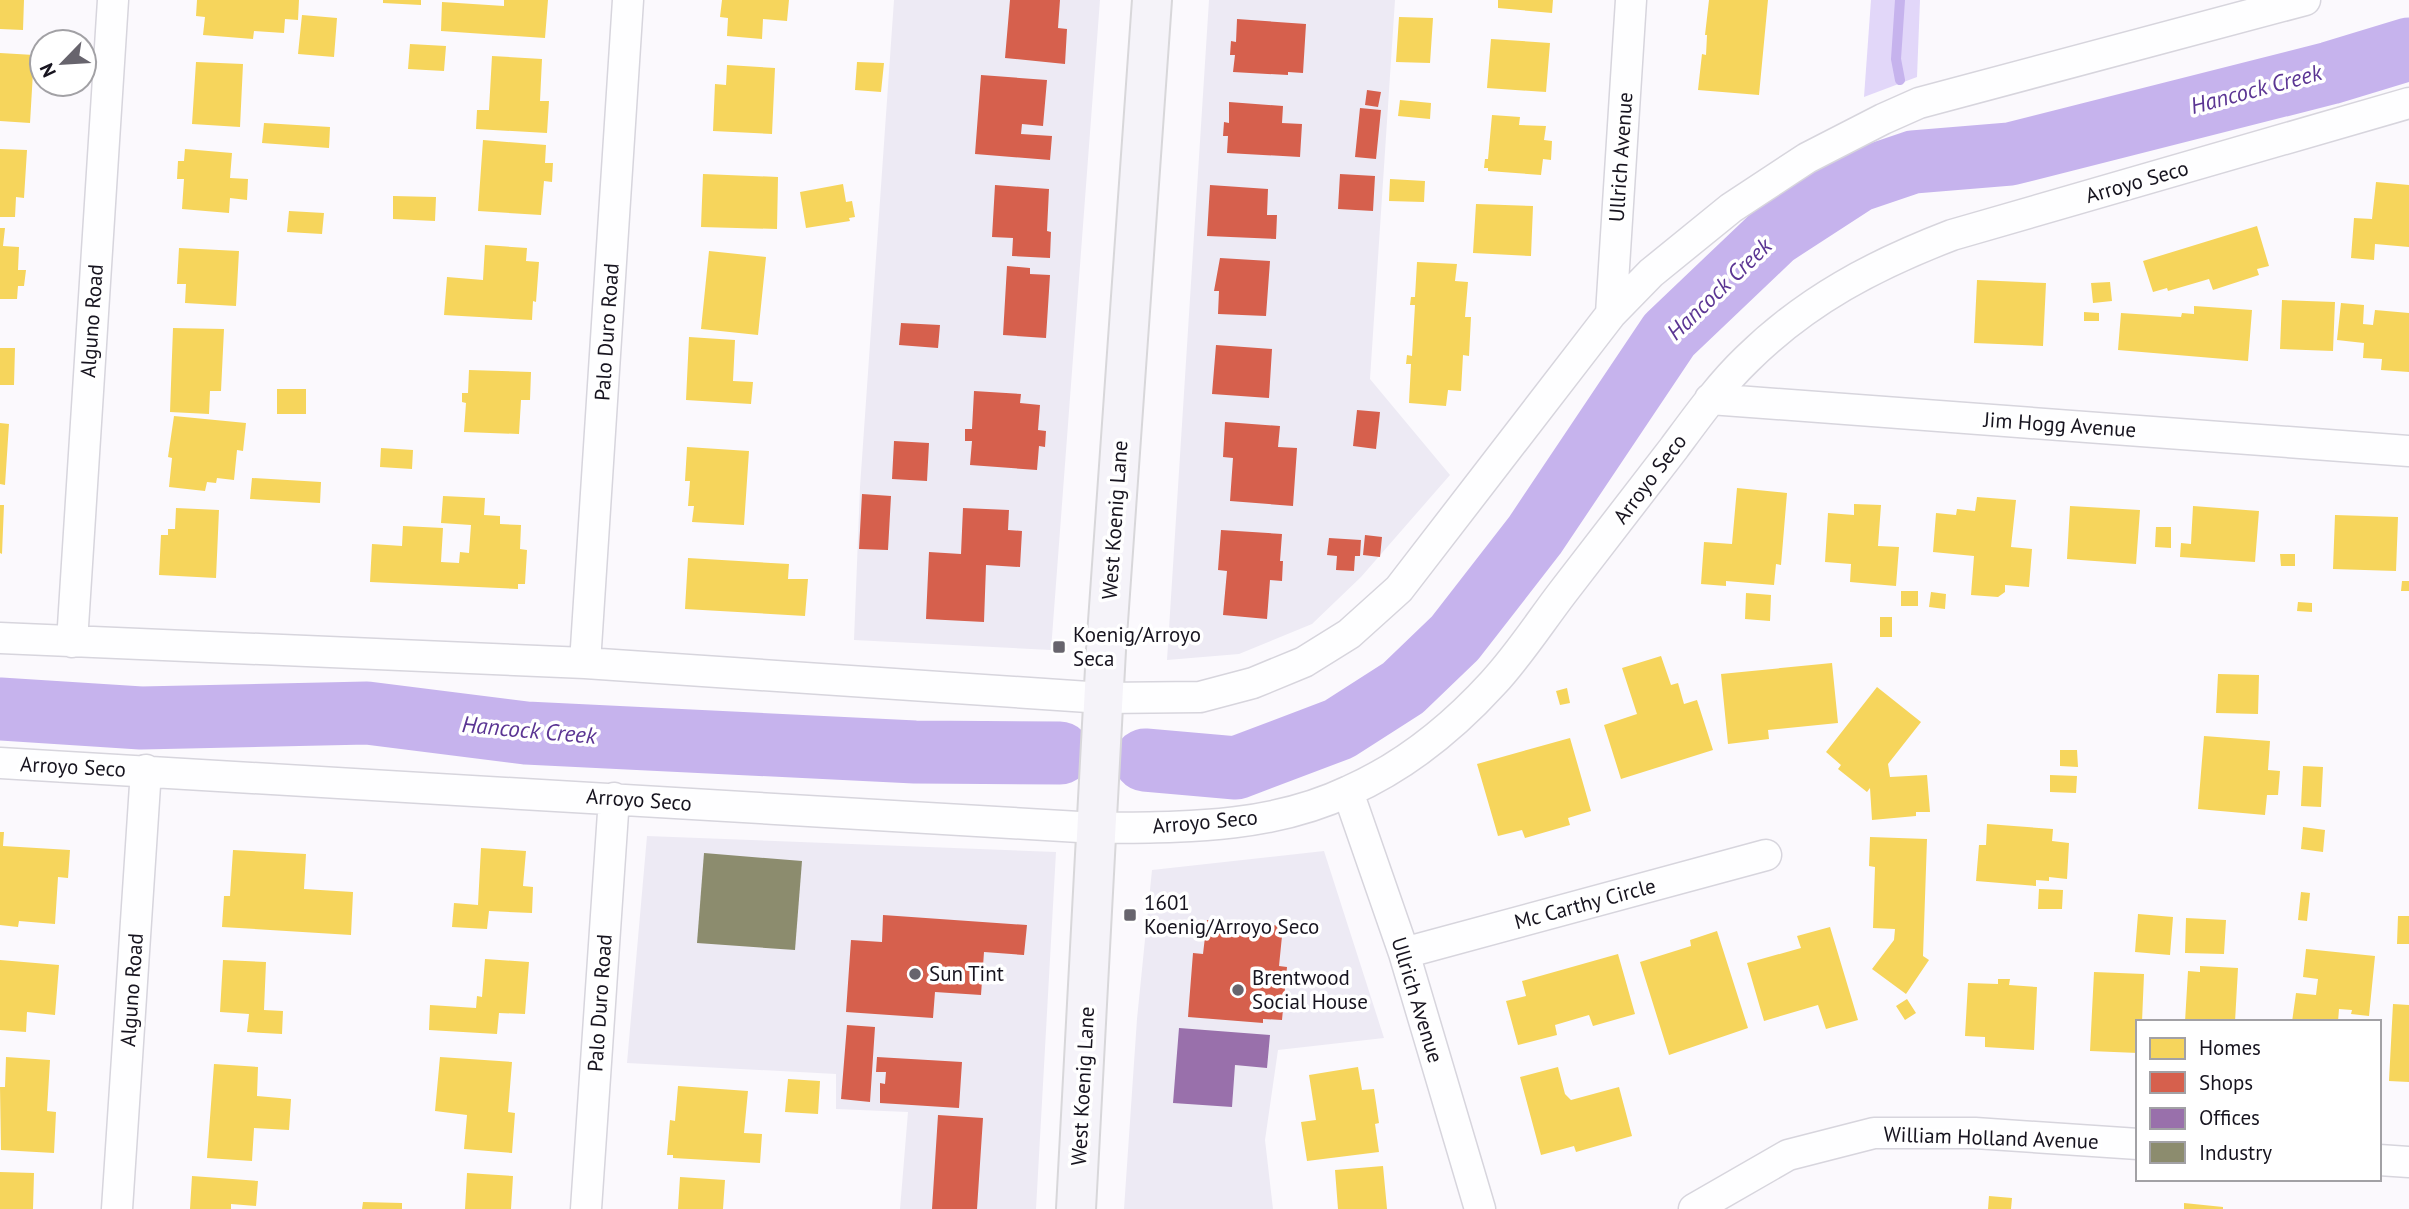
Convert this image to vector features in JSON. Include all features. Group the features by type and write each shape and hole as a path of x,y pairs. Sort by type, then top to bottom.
{"main road":[{"name":"West Koenig Lane","path":"1076,1209 1103,698 1152,0"}],"street":[{"name":"Alguno Road","path":"72,642 113,0"},
{"name":"Palo Duro Road","path":"585,663 628,0"},
{"name":"Ullrich Avenue","path":"1611,314 1632,0"},
{"path":"0,638 585,663 1103,698 1200,697 1253,684 1304,662 1349,634 1399,589 1611,314 1661,265 1731,208 1807,158 1919,103 2305,0"},
{"name":"Arroyo Seco","path":"0,763 1096,828 1231,825 1286,814 1348,792 1395,768 1447,730 1494,682 1710,400 1745,361 1796,316 1858,276 1898,255 1952,235 2409,103"},
{"name":"Jim Hogg Avenue","path":"1710,400 2409,451"},
{"name":"Alguno Road","path":"117,1209 146,771"},
{"name":"Ullrich Avenue","path":"1348,792 1405,953 1480,1209"},
{"name":"Palo Duro Road","path":"586,1209 614,798"},
{"name":"Mc Carthy Circle","path":"1405,953 1766,855"},
{"name":"William Holland Avenue","path":"1694,1209 1788,1155 1874,1133 1975,1133 2136,1144"},
{"path":"2381,1160 2409,1162"}],"shaded area":[{"path":"894,0 1100,0 1051,650 854,640 860,487"},
{"path":"1209,0 1395,0 1370,379 1450,475 1361,577 1312,624 1239,654 1167,660"},
{"path":"1871,0 1920,0 1917,77 1864,97"},
{"path":"647,836 1056,852 1036,1209 900,1209 908,1112 836,1109 836,1074 627,1063"},
{"path":"1324,851 1384,1038 1278,1050 1265,1140 1273,1209 1124,1209 1137,1019 1152,870"}],"building: Homes":[{"path":"0,0 24,0 23,30 0,29"},
{"path":"197,0 299,0 298,20 285,19 284,33 254,31 253,39 203,35 205,17 196,16"},
{"path":"383,0 421,0 421,5 383,3"},
{"path":"504,0 548,0 545,38 441,31 442,2 504,6"},
{"path":"722,0 789,0 787,21 763,19 762,39 727,36 728,18 720,17"},
{"path":"1498,0 1553,0 1552,13 1498,8"},
{"path":"1709,0 1768,0 1759,95 1698,90 1702,54 1706,55"},
{"path":"302,15 337,18 334,57 298,54"},
{"path":"1399,17 1433,18 1430,63 1396,62"},
{"path":"1491,39 1550,43 1546,92 1487,88"},
{"path":"410,44 446,46 444,71 408,69"},
{"path":"0,53 28,55 28,98 31,98 30,123 0,121"},
{"path":"492,56 542,59 540,101 549,101 547,133 476,129 477,110 489,110"},
{"path":"196,62 243,64 240,127 192,124"},
{"path":"857,62 884,63 881,92 855,90"},
{"path":"727,65 775,68 772,134 713,131 715,84 726,85"},
{"path":"1400,100 1431,103 1430,119 1398,116"},
{"path":"1492,115 1520,117 1519,125 1546,126 1544,140 1552,141 1551,160 1543,159 1541,175 1488,171 1488,168 1484,168 1485,159 1488,159"},
{"path":"264,123 330,127 329,148 262,143"},
{"path":"483,140 546,145 545,163 553,163 552,182 544,181 541,215 478,211"},
{"path":"0,149 27,150 24,198 16,197 15,217 0,217"},
{"path":"185,149 232,153 230,178 248,179 247,200 230,198 229,213 182,209 184,179 177,179 178,161 184,161"},
{"path":"703,174 778,177 777,229 701,227"},
{"path":"1390,179 1425,181 1424,202 1389,201"},
{"path":"2376,182 2409,185 2409,247 2375,244 2374,260 2351,258 2354,218 2372,219"},
{"path":"843,184 846,202 852,201 855,217 849,218 850,221 806,228 800,192"},
{"path":"393,196 436,197 435,221 393,219"},
{"path":"1476,204 1533,206 1531,256 1473,253"},
{"path":"289,211 324,213 322,234 287,232"},
{"path":"2257,226 2269,266 2257,269 2259,275 2213,290 2209,279 2168,291 2167,288 2153,292 2143,261"},
{"path":"0,228 5,228 3,246 19,247 18,270 26,270 24,286 18,286 17,299 0,299"},
{"path":"485,245 527,248 526,261 539,262 532,320 444,315 447,277 483,280"},
{"path":"179,248 239,251 236,306 185,303 186,284 177,284"},
{"path":"709,251 766,257 758,335 701,329"},
{"path":"1417,262 1457,264 1455,281 1468,282 1465,317 1471,317 1469,356 1463,355 1461,391 1448,390 1446,406 1409,403 1411,364 1406,364 1407,355 1412,356 1415,305 1410,305 1411,297 1415,297"},
{"path":"1977,280 2046,283 2043,346 1974,343"},
{"path":"2110,282 2112,301 2093,303 2091,283"},
{"path":"2282,300 2335,302 2333,351 2280,349"},
{"path":"2341,303 2364,305 2363,324 2373,325 2375,310 2409,313 2409,372 2381,370 2382,359 2363,358 2364,343 2337,340"},
{"path":"2194,306 2252,310 2248,361 2118,350 2121,313 2181,317 2182,313 2194,314"},
{"path":"2084,312 2099,313 2099,321 2084,321"},
{"path":"173,328 224,329 221,391 210,391 209,414 170,412"},
{"path":"689,337 735,340 733,381 753,382 751,404 686,400"},
{"path":"0,348 15,348 14,385 0,385"},
{"path":"469,370 531,372 530,400 521,400 519,434 464,432 466,403 462,402 462,393 468,393"},
{"path":"277,389 306,389 306,414 277,414"},
{"path":"174,416 246,423 243,451 237,450 234,480 217,478 216,483 207,482 205,491 169,487 172,458 168,457"},
{"path":"0,423 9,424 5,485 0,484"},
{"path":"687,447 749,451 744,525 692,522 694,506 688,506 690,481 685,481"},
{"path":"381,448 413,450 412,469 380,467"},
{"path":"252,478 321,482 320,503 250,499"},
{"path":"1737,488 1787,493 1781,565 1776,564 1774,585 1726,581 1726,586 1701,584 1704,542 1732,544"},
{"path":"443,496 485,498 484,515 500,516 500,524 521,525 520,549 527,550 525,584 518,584 518,589 370,582 372,544 402,546 403,526 443,528 441,562 459,563 460,552 469,553 471,525 441,523"},
{"path":"1977,497 2016,500 2011,547 2032,549 2029,587 2005,585 2005,592 1998,597 1971,595 1974,556 1933,552 1936,513 1956,515 1957,509 1975,511"},
{"path":"1854,504 1881,505 1878,546 1899,547 1896,586 1850,582 1851,564 1825,562 1828,513 1854,515"},
{"path":"0,505 4,505 2,554 0,553"},
{"path":"2070,506 2140,510 2136,564 2067,559"},
{"path":"2193,506 2259,511 2255,562 2180,557 2181,543 2191,544"},
{"path":"176,508 219,510 216,578 159,575 161,535 168,535 168,529 175,529"},
{"path":"2335,515 2398,517 2396,571 2333,569"},
{"path":"2156,527 2171,527 2171,548 2155,547"},
{"path":"2280,554 2295,554 2295,566 2281,566"},
{"path":"688,558 789,564 788,579 808,579 805,616 685,609"},
{"path":"2402,581 2409,581 2409,591 2401,591"},
{"path":"1901,591 1918,591 1918,606 1901,606"},
{"path":"1931,592 1946,594 1945,609 1929,607"},
{"path":"1746,593 1771,595 1770,621 1745,619"},
{"path":"2298,602 2312,603 2312,612 2297,611"},
{"path":"1880,617 1892,617 1892,637 1880,637"},
{"path":"1661,656 1671,685 1678,683 1684,704 1697,700 1713,750 1621,779 1604,725 1637,714 1622,668"},
{"path":"1832,663 1838,723 1768,730 1769,739 1728,744 1721,674"},
{"path":"2218,674 2259,675 2258,714 2216,713"},
{"path":"1877,687 1921,722 1888,764 1890,777 1927,775 1930,812 1872,820 1870,788 1867,792 1838,769 1841,765 1826,752"},
{"path":"1567,688 1570,703 1560,705 1556,691"},
{"path":"2204,736 2270,741 2268,770 2280,771 2278,795 2267,795 2265,815 2198,809"},
{"path":"1570,738 1591,811 1568,818 1570,825 1525,838 1522,830 1498,836 1477,764"},
{"path":"2060,750 2077,750 2078,767 2060,766"},
{"path":"2303,766 2323,767 2321,807 2301,806"},
{"path":"2050,775 2077,776 2076,793 2050,792"},
{"path":"1987,824 2053,829 2052,841 2069,843 2067,879 2049,877 2049,881 2036,880 2036,886 1976,881 1979,845 1986,845"},
{"path":"2303,827 2325,830 2323,852 2301,849"},
{"path":"0,832 4,832 3,846 70,850 68,878 58,877 55,924 19,921 18,927 0,925"},
{"path":"1870,837 1927,839 1923,956 1929,960 1906,994 1872,969 1894,940 1895,929 1873,928 1875,867 1869,866"},
{"path":"481,848 526,851 523,886 533,887 532,913 489,911 487,929 452,927 454,903 478,905"},
{"path":"233,850 306,854 304,889 353,892 351,935 222,927 224,896 230,896"},
{"path":"2039,889 2063,890 2062,909 2038,909"},
{"path":"2301,892 2310,893 2307,921 2298,920"},
{"path":"2138,914 2173,917 2170,955 2135,952"},
{"path":"2398,916 2409,916 2409,944 2397,944"},
{"path":"2186,918 2226,920 2224,954 2185,953"},
{"path":"1830,927 1858,1020 1826,1029 1818,1005 1764,1021 1747,963 1801,948 1797,936"},
{"path":"1717,931 1748,1028 1669,1055 1640,962 1691,946 1690,940"},
{"path":"2306,949 2375,956 2369,1016 2351,1014 2352,1010 2339,1009 2338,1020 2292,1020 2296,993 2316,995 2318,979 2303,977"},
{"path":"1618,954 1635,1014 1593,1026 1589,1015 1555,1025 1557,1035 1518,1045 1506,1001 1526,996 1522,981"},
{"path":"485,959 529,962 525,1014 499,1013 497,1034 429,1030 430,1005 476,1008 477,996 482,997"},
{"path":"0,960 59,965 55,1015 27,1012 26,1032 0,1030"},
{"path":"223,960 266,962 264,1010 283,1011 282,1034 247,1032 249,1014 220,1012"},
{"path":"2200,966 2238,968 2235,1020 2185,1020 2188,971 2200,972"},
{"path":"2094,972 2144,974 2142,1020 2136,1020 2136,1053 2090,1051"},
{"path":"1998,979 2010,979 2009,985 2037,987 2034,1050 1985,1047 1985,1037 1965,1036 1968,983 1998,984"},
{"path":"1907,999 1916,1013 1905,1020 1896,1006"},
{"path":"2393,1004 2409,1005 2409,1082 2389,1081"},
{"path":"6,1057 50,1060 47,1111 56,1112 54,1153 1,1150 0,1087 5,1087"},
{"path":"440,1057 512,1062 508,1112 515,1113 512,1153 464,1149 467,1115 435,1111"},
{"path":"214,1064 258,1067 257,1096 291,1099 289,1130 254,1128 252,1161 207,1158"},
{"path":"1358,1067 1362,1090 1374,1089 1379,1123 1375,1124 1379,1152 1307,1161 1301,1122 1316,1120 1309,1075"},
{"path":"1558,1067 1565,1094 1571,1100 1619,1087 1632,1136 1576,1152 1574,1146 1541,1155 1520,1077"},
{"path":"788,1079 820,1081 818,1114 785,1112"},
{"path":"678,1086 748,1091 744,1133 762,1134 760,1163 673,1158 673,1155 667,1155 670,1120 675,1121"},
{"path":"1383,1166 1387,1209 1338,1209 1335,1170"},
{"path":"0,1172 34,1173 33,1209 0,1209"},
{"path":"467,1173 513,1176 511,1209 465,1209"},
{"path":"192,1176 258,1181 256,1206 231,1204 231,1209 190,1209"},
{"path":"680,1177 725,1180 723,1209 678,1209"},
{"path":"1989,1196 2012,1198 2011,1209 1988,1209"},
{"path":"363,1202 402,1203 402,1209 362,1209"},
{"path":"2184,1203 2223,1207 2223,1209 2184,1209"}],"building: Shops":[{"path":"1010,0 1060,0 1058,28 1067,29 1065,64 1005,58"},
{"path":"1237,19 1306,24 1303,73 1288,72 1288,75 1233,72 1235,55 1230,55 1231,41 1236,42"},
{"path":"981,75 1047,80 1043,126 1022,124 1021,134 1052,136 1050,160 975,154"},
{"path":"1367,90 1381,92 1378,107 1365,105"},
{"path":"1229,102 1283,106 1282,123 1302,124 1300,157 1227,153 1228,136 1223,136 1224,122 1229,123"},
{"path":"1360,108 1381,110 1376,159 1355,157"},
{"path":"1340,174 1375,176 1373,211 1338,209"},
{"path":"995,185 1049,189 1047,231 1051,232 1050,258 1012,256 1013,238 992,237"},
{"path":"1210,185 1268,189 1267,215 1277,215 1276,239 1207,236"},
{"path":"1220,258 1270,261 1266,316 1218,314 1219,291 1214,291"},
{"path":"1007,266 1030,268 1030,274 1050,275 1046,338 1003,335"},
{"path":"901,323 940,325 938,348 899,345"},
{"path":"1216,345 1272,349 1269,398 1212,394"},
{"path":"974,391 1021,394 1020,403 1040,405 1038,430 1046,431 1045,447 1039,446 1037,470 970,465 972,441 965,441 965,429 972,429"},
{"path":"1357,410 1380,412 1376,449 1353,446"},
{"path":"1225,422 1280,426 1278,447 1297,448 1293,506 1230,501 1233,458 1223,457"},
{"path":"894,441 929,443 927,481 892,479"},
{"path":"862,494 891,496 888,550 859,549"},
{"path":"963,508 1009,510 1008,530 1022,531 1020,567 986,565 984,622 926,619 929,552 961,554"},
{"path":"1221,530 1282,534 1282,581 1270,580 1267,619 1223,615 1227,571 1218,570"},
{"path":"1365,535 1382,537 1380,557 1363,555"},
{"path":"1329,538 1361,540 1360,556 1355,556 1354,571 1336,570 1337,556 1327,555"},
{"name":"Sun Tint","path":"883,915 1027,925 1024,955 984,952 981,995 935,992 933,1018 846,1012 851,940 882,942"},
{"name":"Brentwood Social House","path":"1207,920 1283,926 1279,966 1287,967 1282,1020 1263,1019 1263,1023 1188,1017 1193,953 1203,954"},
{"path":"847,1025 875,1027 870,1102 841,1099"},
{"path":"877,1057 962,1062 959,1108 880,1103 880,1083 885,1084 886,1072 876,1072"},
{"path":"938,1115 983,1118 977,1209 932,1209"}],"building: Offices":[{"path":"1179,1028 1270,1035 1267,1068 1235,1065 1232,1107 1173,1103"}],"building: Industry":[{"path":"704,853 802,861 795,950 697,943"}],"waterway":[{"path":"1900,0 1896,59 1900,80"},
{"name":"Hancock Creek","path":"1145,760 1236,768 1339,729 1403,688 1455,638 1535,535 1669,335 1774,235 1857,181 1913,162 2010,154 2330,73 2409,49"},
{"path":"1909,140 1913,162"},
{"name":"Hancock Creek","path":"0,709 141,718 367,713 526,733 915,752 1060,753"}],"place":[{"name":"Koenig/Arroyo Seca","path":"1059,647"},
{"name":"1601 Koenig/Arroyo Seco","path":"1130,915"},
{"name":"Sun Tint","path":"915,974"},
{"name":"Brentwood Social House","path":"1238,990"}]}
